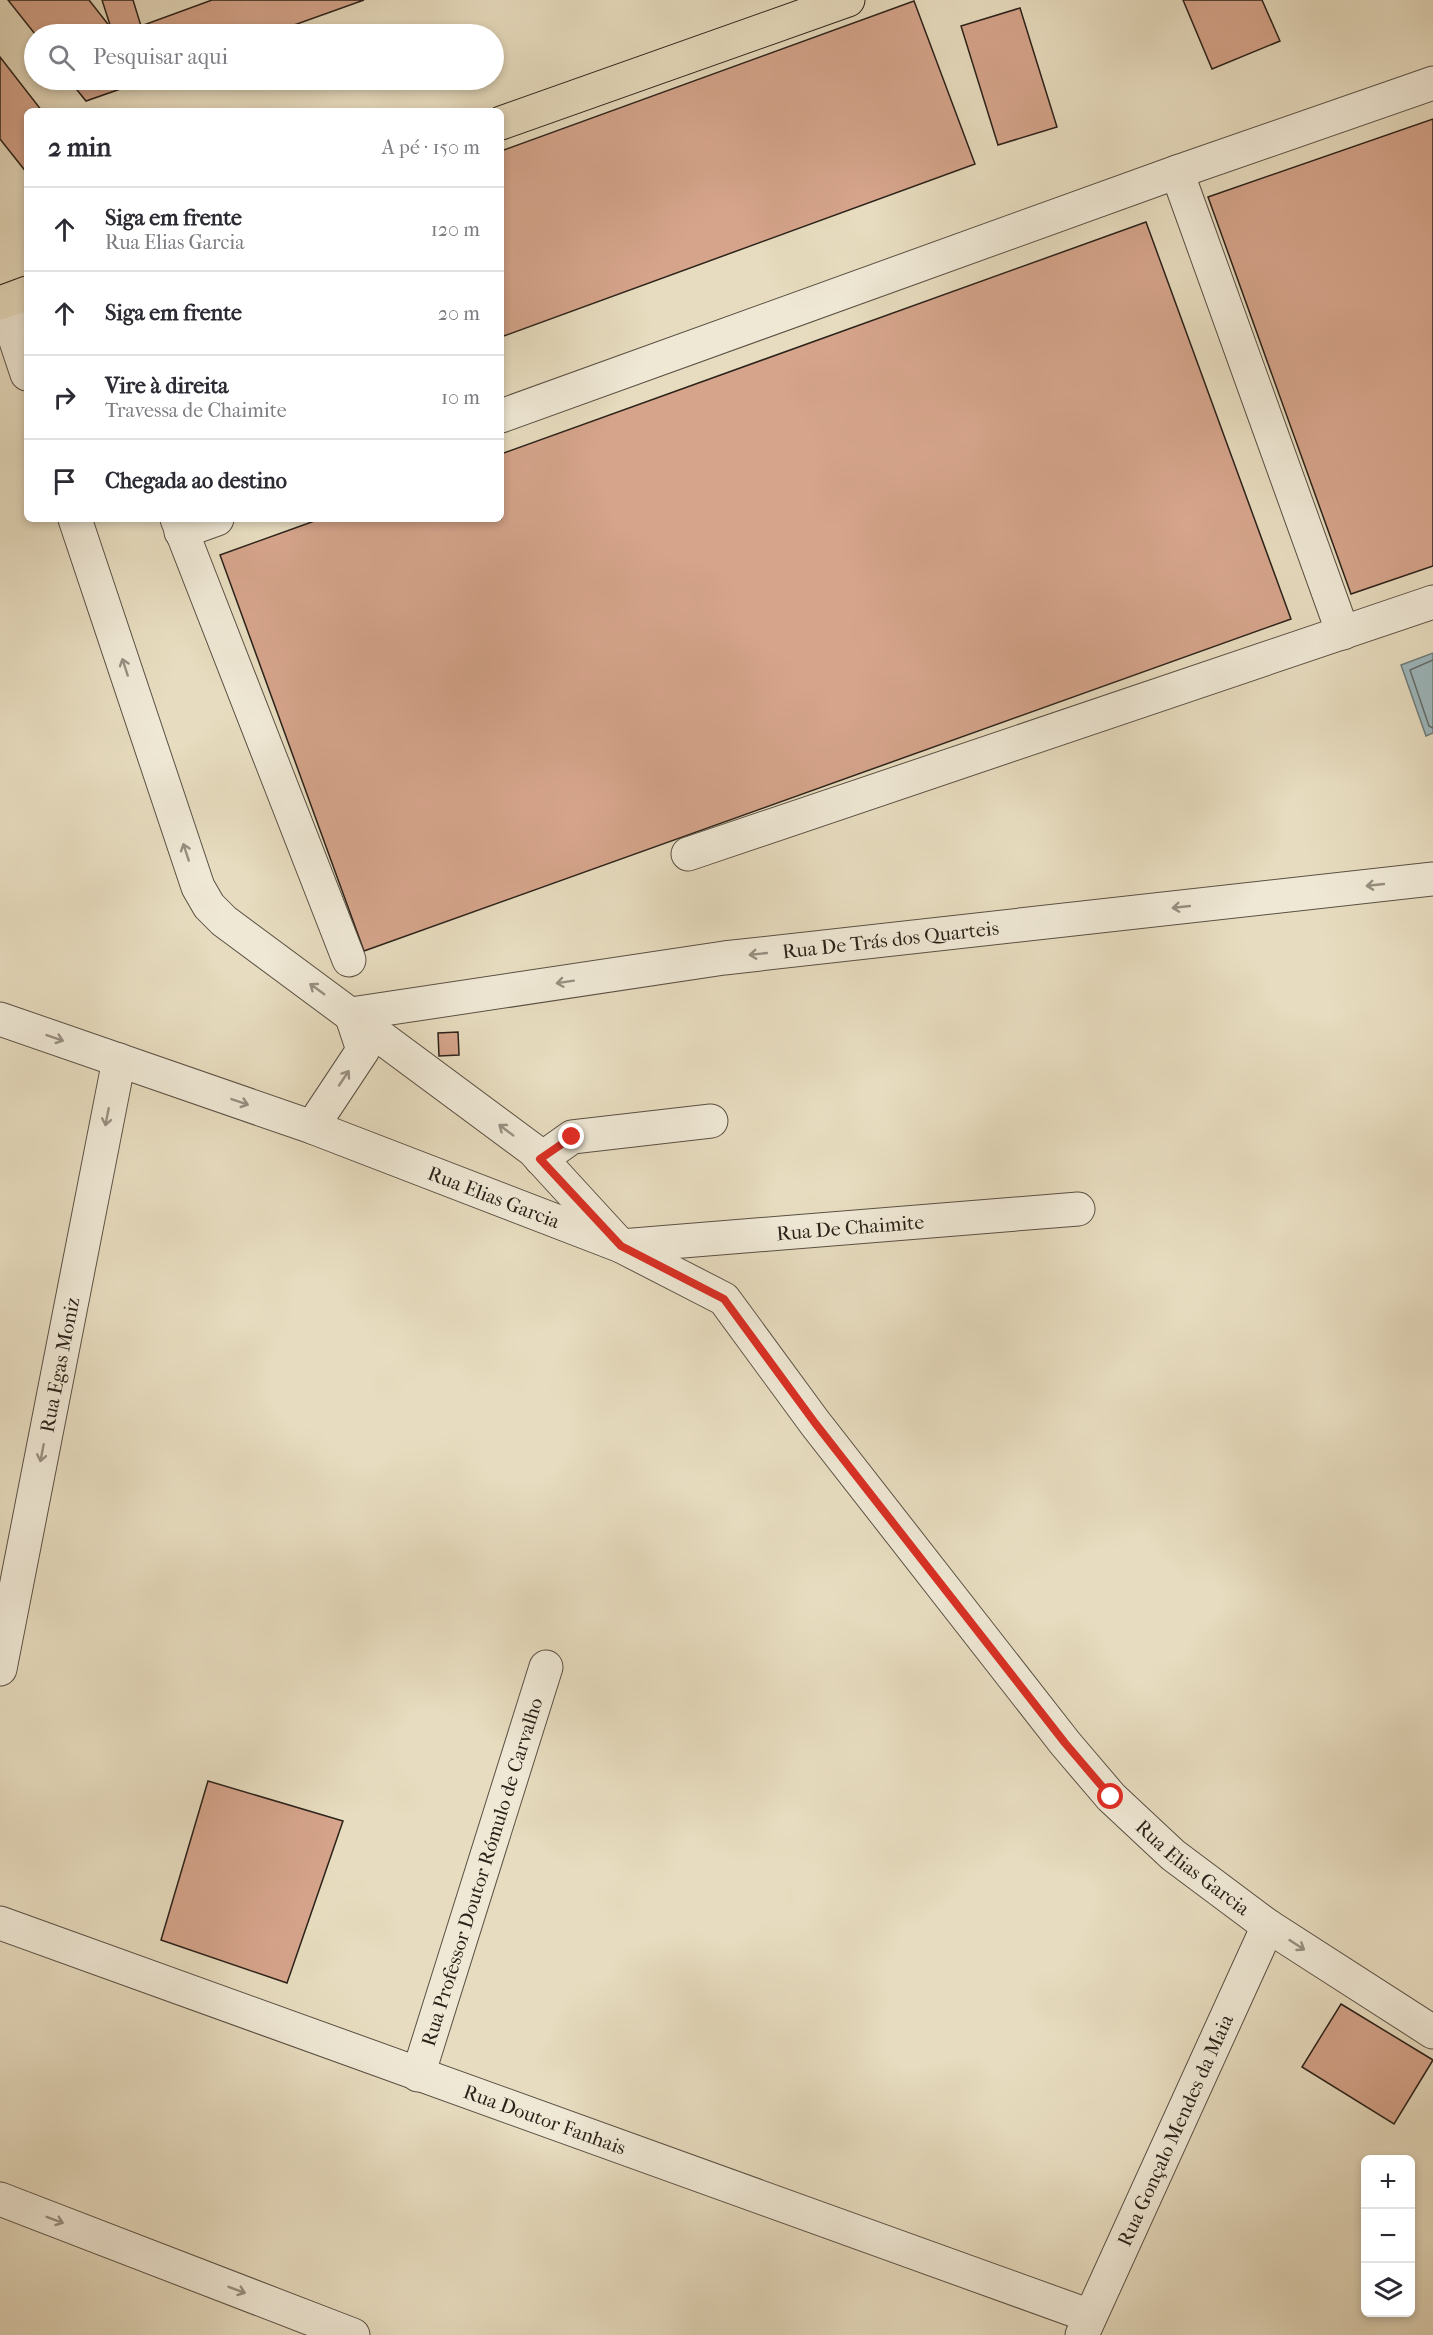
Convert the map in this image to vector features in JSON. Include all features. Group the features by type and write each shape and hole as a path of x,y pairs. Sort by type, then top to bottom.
{"main road":[{"path":"504,122 848,0"}],"street":[{"path":"504,415 1177,172 1433,83"},
{"path":"1177,172 1343,633"},
{"path":"10,299 24,361"},
{"path":"76,522 204,897 224,921 351,1014 540,1159 621,1246"},
{"path":"201,522 179,526 349,960"},
{"path":"688,854 1433,602"},
{"name":"Rua De Trás dos Quarteis","path":"351,1014 723,958 1433,879"},
{"path":"312,1127 363,1050 351,1014"},
{"name":"Rua Elias Garcia","path":"0,1019 312,1127 621,1246 724,1299 815,1423 1065,1743 1111,1797 1173,1855 1268,1926 1428,2022"},
{"name":"Rua Egas Moniz","path":"0,1669 119,1060"},
{"path":"540,1159 572,1137 711,1121"},
{"name":"Rua De Chaimite","path":"621,1246 1078,1209"},
{"name":"Rua Professor Doutor Rómulo de Carvalho","path":"418,2075 546,1667"},
{"name":"Rua Doutor Fanhais","path":"0,1923 418,2075 1086,2326"},
{"name":"Rua Gonçalo Mendes da Maia","path":"1086,2326 1268,1926"},
{"path":"0,2199 353,2335"}],"water":[{"path":"1433,653 1433,733 1426,736 1401,665"}],"building":[{"path":"8,0 89,0 108,24 27,24"},
{"path":"102,0 133,0 140,24 110,24"},
{"path":"212,0 364,0 297,24 146,24"},
{"path":"1183,0 1262,0 1280,41 1212,69"},
{"path":"914,1 975,164 504,336 504,150"},
{"path":"1020,8 1057,127 998,145 961,26"},
{"path":"0,57 40,108 24,108 24,169 0,139"},
{"path":"77,90 117,90 86,101"},
{"path":"1433,119 1433,566 1351,594 1208,197"},
{"path":"1146,222 1291,619 364,951 220,555 312,522 504,522 504,453"},
{"path":"458,1032 459,1055 439,1056 438,1033"},
{"path":"208,1781 343,1821 287,1983 161,1940"},
{"path":"1341,2004 1433,2060 1394,2124 1302,2067"}],"route":[{"path":"572,1137 540,1159 621,1246 724,1299 815,1423 1065,1743 1111,1797"}]}
